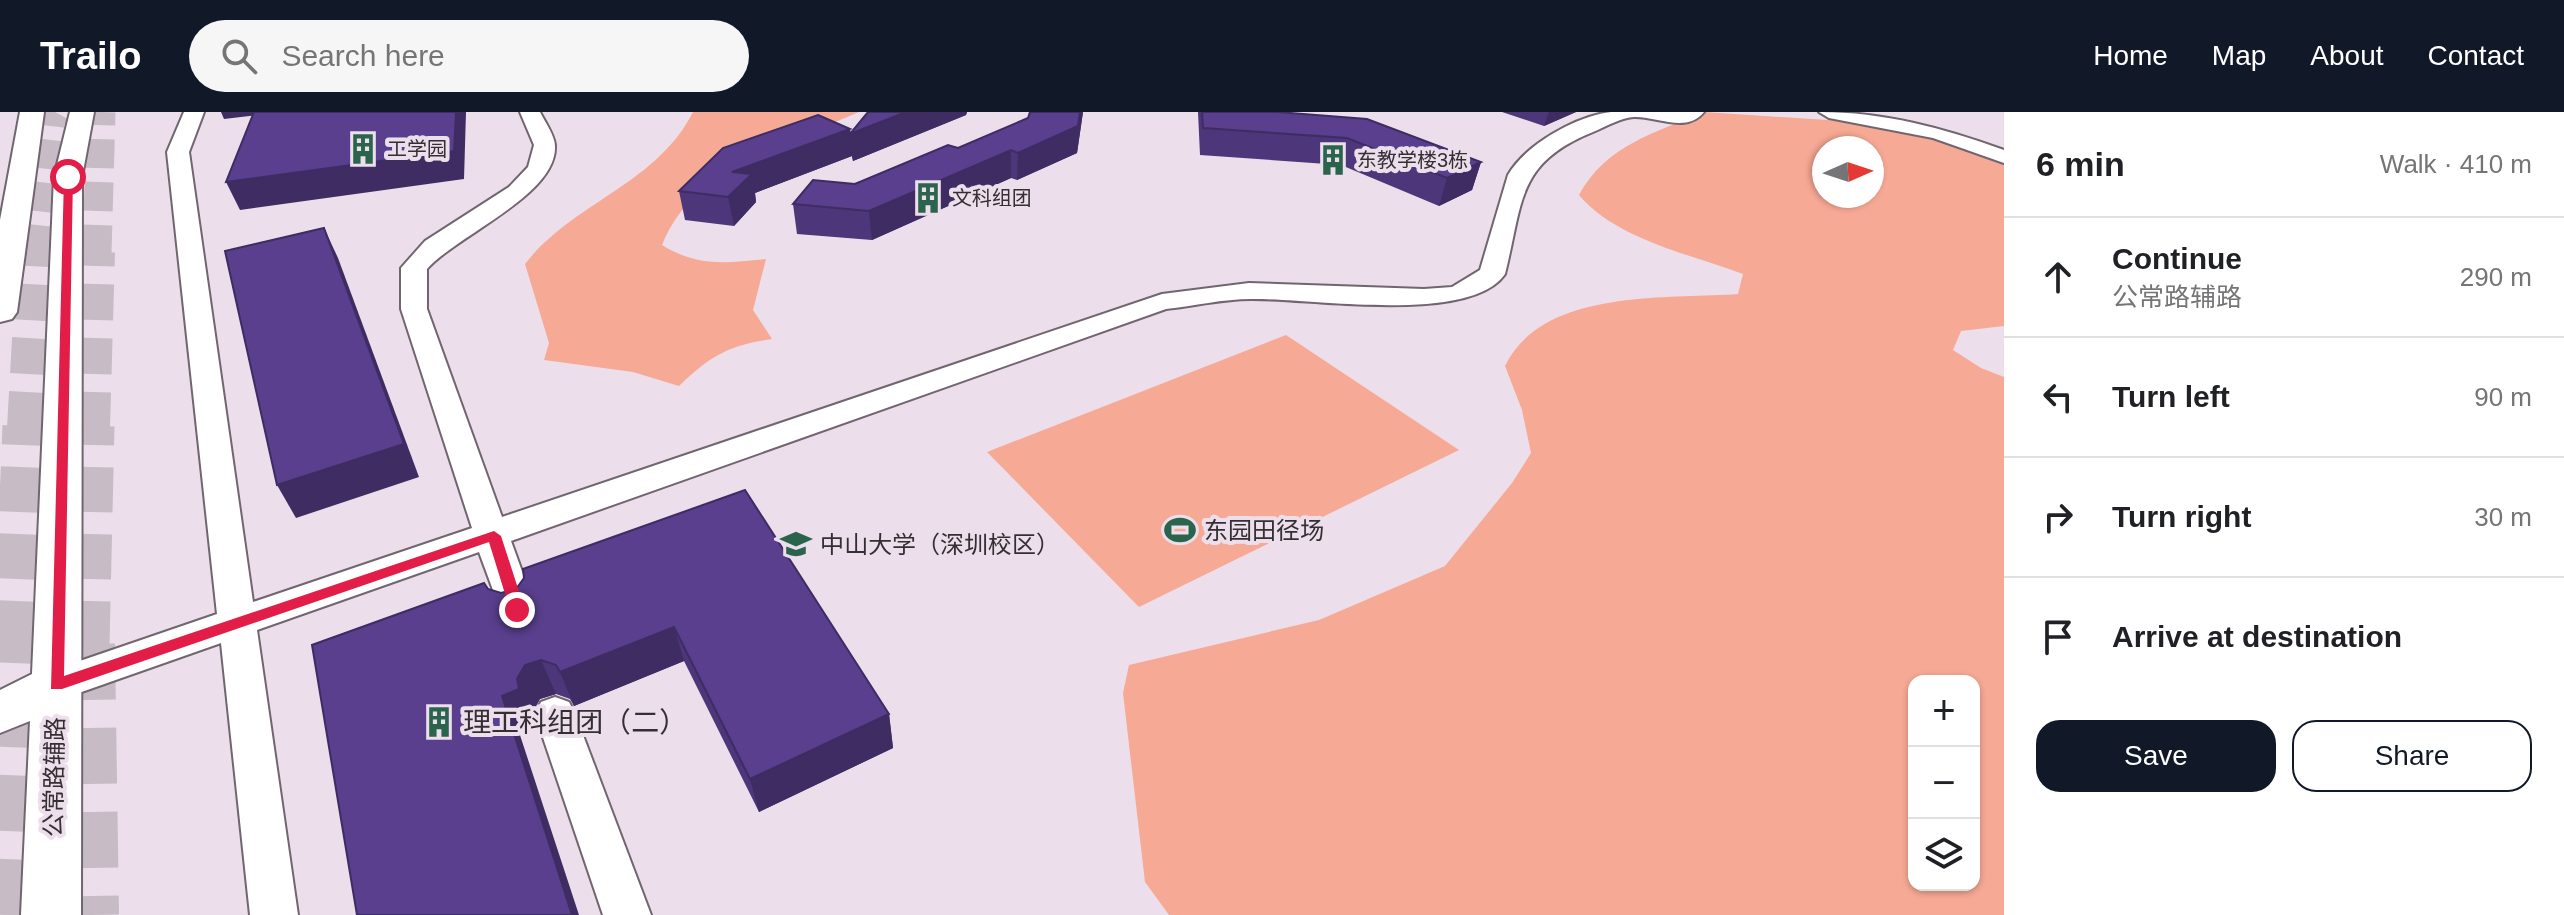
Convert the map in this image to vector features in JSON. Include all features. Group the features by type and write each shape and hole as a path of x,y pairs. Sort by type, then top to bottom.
{"main road":[{"path":"0,312 32,112"},
{"name":"公常路辅路","path":"51,915 68,177 82,112"},
{"path":"0,690 56,685"},
{"path":"0,713 56,685"}],"lane":[{"path":"194,112 178,152 274,915"},
{"path":"517,610 414,309 414,268 434,246 517,192 539,169 545,145 530,112"},
{"path":"56,685 494,536 1162,302 1249,291 1424,297 1458,294 1492,274 1515,186 1525,167 1559,140 1627,112"},
{"path":"1639,112 1684,117 1694,112"},
{"path":"1829,112 1938,133 2004,157"},
{"path":"555,714 627,915"}],"shaded area":[{"path":"693,112 859,112 773,147 719,176 696,195 677,218 662,245 687,257 712,262 766,259 753,310 772,339 721,354 679,386 633,372 544,360 549,343 525,264 566,225 658,158 677,137"},
{"path":"1704,112 1874,123 1936,137 2004,165 2004,326 1961,331 1953,350 1981,368 2004,377 2004,915 1169,915 1145,882 1123,693 1129,665 1319,620 1445,566 1512,483 1531,453 1522,410 1505,366 1523,341 1547,323 1575,311 1608,303 1738,294 1743,274 1655,244 1613,224 1579,195 1603,164 1617,152 1650,134"},
{"name":"东园田径场","path":"1286,335 1459,450 1139,607 987,452"}],"building":[{"path":"254,112 456,112 454,151 226,182"},
{"path":"868,112 906,112 850,134"},
{"path":"1030,112 1080,112 1078,126 1018,153 1011,150 869,211 793,204 813,180 855,184 948,145 958,148 1028,118"},
{"path":"1202,112 1278,112 1367,119 1481,162 1447,178 1347,138 1203,128"},
{"path":"818,115 850,129 732,172 752,174 728,197 679,191 723,148"},
{"path":"324,228 404,444 277,485 225,251"},
{"name":"理工科组团（二）","path":"745,490 889,714 750,779 674,627 560,672 556,665 541,660 525,665 517,679 519,689 502,696 572,915 357,915 312,645 484,583 488,589 501,593 516,589 524,578 523,569"}],"tunnel":[{"path":"35,254 50,121 55,112"},
{"path":"97,254 101,112"},
{"path":"25,428 35,252"},
{"path":"92,428 97,252"},
{"path":"16,646 25,426"},
{"path":"87,645 92,426"},
{"path":"5,915 16,644"},
{"path":"87,645 91,915"}],"place":[{"name":"工学园","path":"363,149"},
{"name":"东教学楼3栋","path":"1333,160"},
{"name":"文科组团","path":"928,198"},
{"name":"东园田径场","path":"1180,530"},
{"name":"中山大学（深圳校区）","path":"796,544"},
{"name":"理工科组团（二）","path":"439,722"}],"route":[{"path":"68,177 56,685 494,536 517,610"}]}
